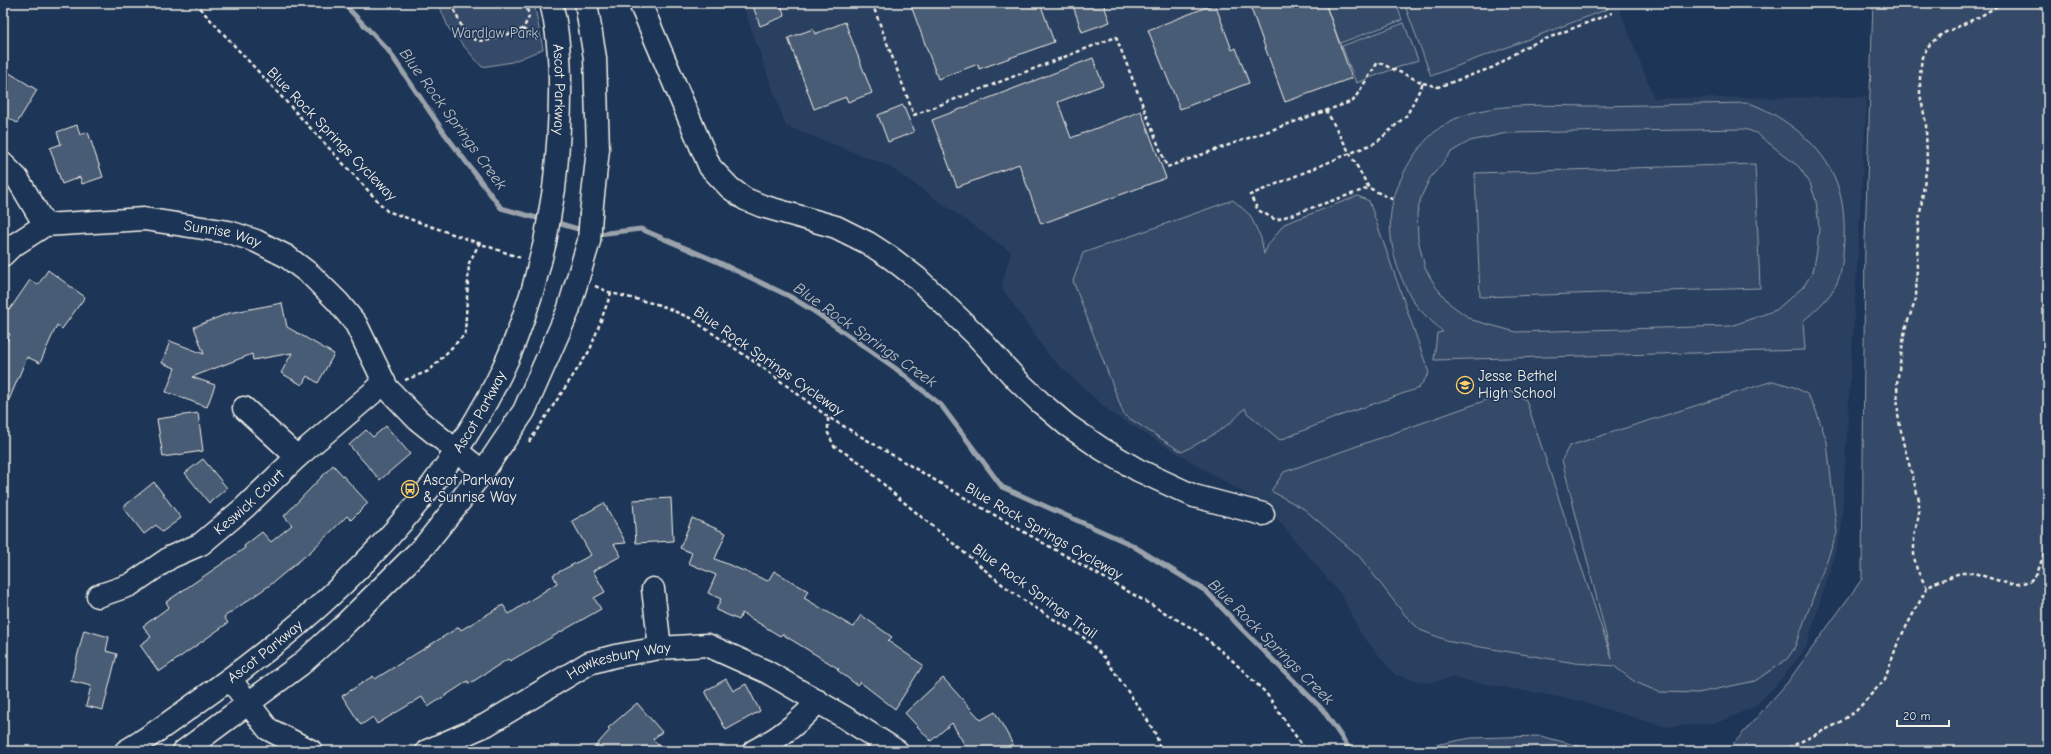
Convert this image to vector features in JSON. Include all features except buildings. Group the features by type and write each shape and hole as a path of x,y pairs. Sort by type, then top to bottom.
{"street":[{"name":"Ascot Parkway","path":"126,751 230,679 287,635 327,599 388,538 421,500 474,422 508,358 533,289 545,242 557,162 559,76 554,14 551,3"},
{"path":"184,751 300,665 380,591 426,545 483,472 524,411 568,311 589,241 598,150 595,58 586,3"},
{"path":"640,3 710,167 730,188 745,199 762,206 836,227 868,243 891,258 917,278 976,335 1018,381 1040,402 1067,425 1102,449 1138,470 1194,496 1263,514"},
{"path":"3,164 17,178 45,225"},
{"name":"Sunrise Way","path":"3,255 11,247 45,225 144,219 228,232 256,241 286,256 312,275 338,302 356,324 385,386 418,420 483,472"},
{"name":"Keswick Court","path":"98,596 130,586 171,557 201,544 244,508 297,458 385,386"},
{"path":"244,408 297,458"},
{"path":"653,589 660,648"},
{"name":"Hawkesbury Way","path":"427,751 486,725 590,663 615,656 660,648 707,645 767,672 818,701 897,751"},
{"path":"230,679 268,729 311,751"},
{"path":"754,751 767,744 805,716 818,701"}],"path":[{"name":"Blue Rock Springs Cycleway","path":"195,3 387,210 524,259"},
{"path":"452,3 466,35 475,41 486,42 523,29 529,17 526,3"},
{"path":"872,3 914,115 1116,37 1167,167 1353,101 1378,62 1424,83 1438,87 1494,67 1525,48 1612,13"},
{"path":"1927,588 1917,570 1914,557 1919,500 1903,442 1898,415 1897,383 1905,329 1916,299 1918,228 1927,164 1926,124 1920,94 1922,57 1930,44 1942,34 1981,16 2002,3"},
{"path":"1369,188 1276,220 1258,210 1250,194 1376,142 1407,115 1424,83"},
{"path":"1326,110 1369,188 1394,200"},
{"path":"385,386 429,370 465,334 469,263 480,242"},
{"name":"Blue Rock Springs Cycleway","path":"590,284 612,293 660,305 690,318 762,367 828,417 977,505 1197,631 1233,660 1266,693 1306,751"},
{"path":"526,446 590,350 612,293"},
{"name":"Blue Rock Springs Trail","path":"828,417 828,433 834,446 861,464 894,494 1003,585 1030,604 1083,637 1105,658 1148,721 1156,735 1161,751"},
{"path":"1782,751 1837,724 1856,710 1885,679 1898,642 1927,588 1937,582 1960,573 1974,573 2009,584 2019,584 2030,581 2036,574 2048,542"}],"shaded area":[{"name":"Jesse Bethel High School","path":"742,3 1617,3 1654,98 1867,97 1841,534 1806,648 1778,683 1754,707 1717,723 1666,727 1576,700 1453,678 1426,683 1395,675 1361,634 1342,596 1267,507 1111,413 1050,357 1001,287 1011,252 887,165 786,126"}],"green space":[{"name":"Wardlaw Park","path":"438,3 534,3 543,49 512,62 482,67 449,29"},
{"path":"1333,3 1396,3 1402,20 1340,43 1326,5"},
{"path":"1404,3 1606,3 1608,9 1431,76"},
{"path":"1873,3 2048,3 2048,751 1727,751 1787,683 1862,579 1865,239"},
{"path":"1404,23 1418,60 1356,83 1342,46"},
{"path":"1749,103 1783,120 1807,139 1827,163 1839,190 1844,221 1844,238 1840,272 1837,283 1830,294 1803,321 1805,350 1434,360 1437,333 1443,332 1420,310 1402,279 1397,267 1391,240 1390,226 1393,201 1406,168 1420,147 1437,130 1447,123 1463,116 1481,111 1519,106","holes":["1745,129 1756,133 1799,167 1810,183 1816,201 1819,227 1813,272 1803,287 1776,310 1731,326 1516,332 1472,320 1450,304 1436,287 1425,268 1418,239 1417,214 1421,197 1430,178 1451,152 1470,141 1507,133"]},
{"path":"1755,164 1760,288 1480,297 1475,173"},
{"path":"1358,196 1369,201 1429,373 1419,388 1339,416 1280,440 1247,413 1245,408 1224,428 1182,452 1124,415 1073,281 1083,253 1233,200 1250,215 1261,238 1264,254 1268,245 1284,224"},
{"path":"1773,381 1794,387 1807,394 1815,408 1827,442 1837,533 1794,649 1787,659 1755,681 1698,693 1659,692 1635,682 1614,666 1575,663 1451,642 1420,630 1404,614 1359,556 1304,509 1271,491 1284,472 1512,391 1526,400 1612,659 1562,460 1569,446"},
{"path":"1541,736 1597,751 1403,751 1471,738"}],"waterway":[{"name":"Blue Rock Springs Creek","path":"343,3 388,50 445,134 501,208 544,220"},
{"name":"Blue Rock Springs Creek","path":"554,222 585,231"},
{"name":"Blue Rock Springs Creek","path":"594,233 598,234 641,229 718,262 789,296 812,310 895,368 941,405 1002,487 1130,544 1206,591 1323,710 1351,751"}],"place":[{"name":"Jesse Bethel High School","path":"1465,385"},
{"name":"Ascot Parkway & Sunrise Way","path":"410,489"}]}
